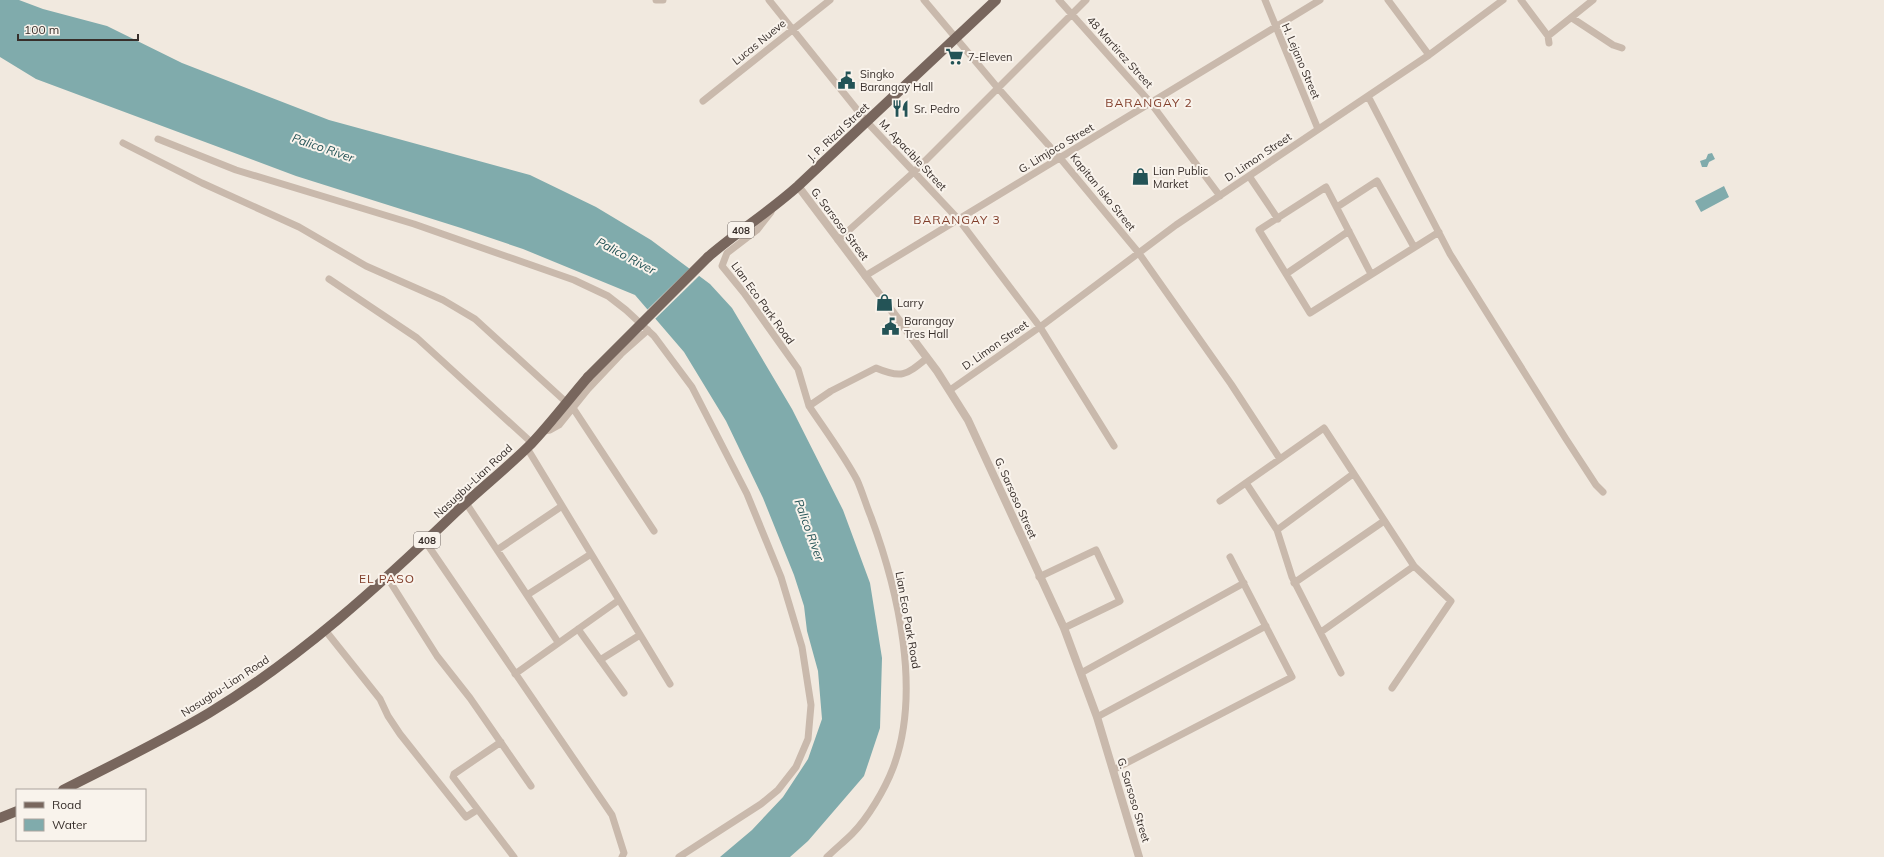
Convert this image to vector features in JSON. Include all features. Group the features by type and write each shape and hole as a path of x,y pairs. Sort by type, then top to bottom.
{"main road":[{"name":"J. P. Rizal Street","path":"708,257 750,223 776,205 798,186 996,0"},
{"name":"Nasugbu-Lian Road","path":"65,789 149,747 210,712 247,688 325,630 387,577 529,446 570,405 588,377 708,257"},
{"path":"0,818 16,811"}],"street":[{"path":"656,0 663,0"},
{"name":"M. Apacible Street","path":"769,0 867,122 959,220 1040,327 1114,446"},
{"name":"Lucas Nueve","path":"703,101 830,0"},
{"name":"Kapitan Isko Street","path":"924,0 997,87 1060,158 1138,252 1280,459"},
{"name":"48 Martirez Street","path":"1059,0 1150,102 1220,196"},
{"path":"838,240 914,171 1086,0"},
{"name":"H. Lejano Street","path":"1265,0 1318,129"},
{"name":"G. Limjoco Street","path":"865,276 1320,0"},
{"path":"1388,0 1429,55"},
{"name":"D. Limon Street","path":"950,390 1040,327 1138,252 1429,55 1503,0"},
{"path":"1521,0 1549,40 1593,0"},
{"path":"1572,18 1613,45 1622,48"},
{"path":"1368,96 1450,254 1523,372 1592,478 1603,492"},
{"path":"158,139 236,170 414,224 574,280 608,296 626,310 654,336 692,387 747,494 781,577 802,647 811,705 808,739 796,767 778,790 761,804 679,857"},
{"path":"123,143 202,183 299,227 366,266 443,300 475,319 570,405 654,531"},
{"path":"1249,176 1278,219"},
{"path":"1337,207 1377,181 1414,247"},
{"name":"G. Sarsoso Street","path":"798,186 927,358 950,390 968,420 1064,628 1097,717 1137,856"},
{"path":"1371,274 1326,187 1260,230 1310,313 1439,232"},
{"name":"Lian Eco Park Road","path":"776,205 757,230 727,252 722,266 744,293 798,369 810,406 857,480 879,539 893,588 906,663 906,700 900,745 893,768 864,820 828,857"},
{"path":"1286,274 1349,231"},
{"path":"329,280 417,338 529,446 562,506 670,684"},
{"path":"570,405 588,389 621,354 648,330"},
{"path":"810,406 831,391 876,368 892,375 908,374 927,358"},
{"path":"1220,501 1324,428 1414,566 1451,601 1392,688"},
{"path":"1277,530 1353,474"},
{"path":"1246,483 1277,530 1294,583 1321,632 1341,673"},
{"path":"466,503 558,642"},
{"path":"497,550 562,506"},
{"path":"1294,583 1384,521"},
{"path":"425,541 612,815 624,853 622,857"},
{"path":"1040,577 1096,550 1120,601 1064,628"},
{"path":"527,595 591,554"},
{"path":"1113,770 1292,677 1230,557"},
{"path":"1321,632 1414,566"},
{"path":"387,577 437,656 447,666 531,786"},
{"path":"1081,673 1244,583"},
{"path":"515,674 619,600"},
{"path":"1097,717 1266,626"},
{"path":"578,629 624,694"},
{"path":"325,630 380,699 388,716 400,734 466,817 478,810"},
{"path":"600,660 640,635"},
{"path":"501,742 454,774 453,777 514,857"}],"water":[{"name":"Palico River","path":"0,0 19,0 43,9 107,26 182,63 329,120 530,175 596,207 651,240 710,284 732,308 792,409 843,510 870,583 882,658 880,728 864,776 808,841 790,857 720,857 752,830 783,797 808,759 822,719 818,671 807,631 804,606 794,575 763,498 726,421 684,352 635,295 523,249 296,176 36,79 0,57"},
{"path":"1712,153 1715,159 1709,162 1707,167 1702,167 1700,161 1706,159 1708,154"},
{"path":"1724,186 1729,197 1701,212 1695,201"}],"pier":[{"path":"690,268 700,275 654,320 646,311"}],"place":[{"name":"7-Eleven","path":"955,57"},
{"name":"Singko Barangay Hall","path":"847,80"},
{"name":"Sr. Pedro","path":"901,109"},
{"name":"Lian Public Market","path":"1140,177"},
{"name":"Larry","path":"884,303"},
{"name":"Barangay Tres Hall","path":"891,327"}],"district":[{"name":"BARANGAY 2","path":"1149,103"},
{"name":"BARANGAY 3","path":"957,220"},
{"name":"EL PASO","path":"387,579"}]}
